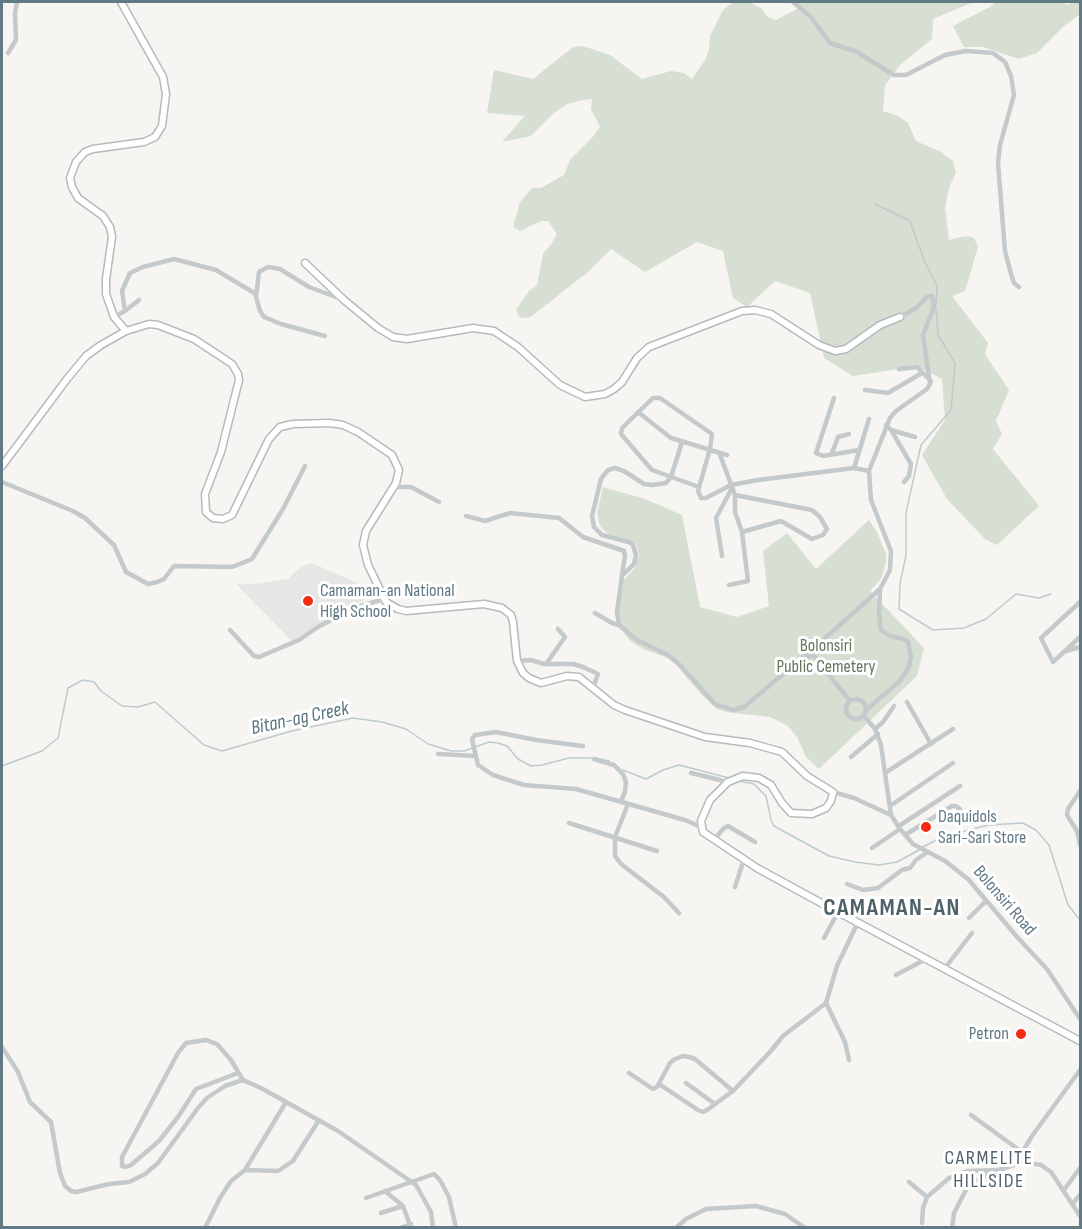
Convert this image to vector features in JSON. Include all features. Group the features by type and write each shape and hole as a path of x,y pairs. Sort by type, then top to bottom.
{"main road":[{"path":"121,2 163,77 166,94 162,126 155,137 144,142 85,152 72,170 70,178 78,198 103,216 110,227 112,237 106,294 114,317 126,331"},
{"path":"305,263 344,300 385,333 400,339 473,328 494,331 518,347 560,386 585,397 605,394 614,389 622,382 637,358 649,347 742,311 755,310 771,314 819,345 835,351 846,348 880,325 900,317"},
{"path":"2,466 51,398 87,356 126,331 153,324 201,343 227,360 238,374 237,392 221,452 204,495 206,512 213,518 223,519 232,515 274,431 286,425 329,423 343,425 358,432 392,455 399,470 393,487 366,531 363,545 368,565 384,599 398,609 406,611 484,604 502,608 511,615 513,622 517,661 523,673 537,682 572,676 579,677 614,705 690,732 777,750 789,757 807,776 833,792 826,808 812,814 797,814 787,809 774,788 748,775 730,781 707,806 701,827 703,832 744,859 838,912 1080,1041"}],"street":[{"path":"8,52 16,40 17,2"},
{"path":"793,2 811,17 830,43 857,52 894,75 906,75 945,55 966,51 993,53 1005,62 1011,76 1014,95 1000,146 998,163 1005,251 1014,283 1019,287"},
{"path":"125,311 122,291 130,273 174,259 216,270 256,294"},
{"path":"325,336 264,317 260,311 256,294 259,272 268,267 284,270 309,287 344,300"},
{"path":"594,613 619,625 637,640 668,655 716,704 733,710 744,707 811,653 880,589 890,570 891,550 872,500 869,471 886,425 896,411 927,389 931,381 923,335 934,307 932,296 927,297 916,308 900,317"},
{"path":"114,317 139,300"},
{"path":"898,369 918,367 931,381"},
{"path":"865,390 888,393 922,373"},
{"path":"699,487 658,473 646,465 621,434 622,428 653,398 660,398 710,432 712,436 710,449 698,495 704,499 732,486 854,468 869,471"},
{"path":"834,398 816,453 820,456 860,450"},
{"path":"638,412 664,434 682,442 727,455"},
{"path":"854,468 869,419"},
{"path":"886,425 910,464 909,476 904,482"},
{"path":"891,430 915,437"},
{"path":"832,453 838,437 849,434"},
{"path":"622,576 630,570 636,559 633,545 626,540 602,535 593,524 593,509 603,475 611,468 620,469 640,483 648,485 666,483 671,477 682,442"},
{"path":"719,452 735,495 735,512 742,532 748,581 729,585"},
{"path":"2,482 73,511 85,519 114,545 126,572 148,584 164,579 174,566 232,567 252,559 283,509 305,466"},
{"path":"722,556 716,518 732,486"},
{"path":"393,487 411,488 439,502"},
{"path":"735,495 812,510 820,516 827,529 825,534 814,539 781,521 742,532"},
{"path":"466,516 484,521 510,513 560,518 583,537 624,551 625,559 617,612 619,625"},
{"path":"866,710 861,700 856,699 850,701 846,709 849,717 857,719 864,716 866,710 900,681 909,667 911,657 908,642 890,636 881,630 880,589"},
{"path":"230,630 254,656 259,657 299,640 354,608 384,599"},
{"path":"1080,602 1041,638 1053,662 1080,637"},
{"path":"546,664 565,637 558,629"},
{"path":"1063,652 1080,647"},
{"path":"811,653 850,701"},
{"path":"517,661 573,664 596,673 598,676 593,688"},
{"path":"907,702 931,744"},
{"path":"875,729 894,706"},
{"name":"Bolonsiri Road","path":"864,716 878,734 883,752 891,815 899,828 917,847 957,869 968,879 1047,969 1080,1019"},
{"path":"885,773 953,729"},
{"path":"583,746 496,732 474,735 472,739 480,768 493,776 524,785 576,789 686,820 701,827"},
{"path":"851,757 878,734"},
{"path":"438,754 475,753"},
{"path":"594,759 614,765 623,774 626,782 621,801"},
{"path":"890,806 953,763"},
{"path":"691,772 730,781"},
{"path":"872,848 960,786"},
{"path":"1080,791 1068,809 1067,815 1077,831 1080,845"},
{"path":"833,792 854,798 891,815"},
{"path":"628,804 615,837 614,851 617,859 679,913"},
{"path":"905,835 952,806 960,809"},
{"path":"569,823 657,851"},
{"path":"714,840 723,828 728,826 756,842"},
{"path":"847,884 862,891 878,888 902,870 910,868 927,851"},
{"path":"735,887 744,859"},
{"path":"969,918 986,901"},
{"path":"824,938 838,912"},
{"path":"659,1084 704,1112 734,1091 783,1036 826,1003 837,966 858,922"},
{"path":"945,968 972,933"},
{"path":"896,975 926,959"},
{"path":"826,1003 845,1042 849,1060"},
{"path":"238,1072 200,1086 159,1141 131,1165 122,1166 122,1157 178,1053 186,1043 206,1040 217,1044 231,1060 243,1080 319,1120 418,1187 430,1209 433,1227"},
{"path":"2,1047 18,1072 30,1102 51,1122 63,1183 67,1189 74,1192 129,1182 145,1174 169,1150 207,1098 225,1086 243,1080"},
{"path":"629,1073 653,1089 659,1084 670,1063 683,1056 695,1059 734,1091"},
{"path":"1023,1162 1020,1156 1022,1152 1080,1070"},
{"path":"687,1083 715,1104"},
{"path":"205,1227 231,1181 245,1170 286,1102"},
{"path":"971,1115 1022,1152"},
{"path":"245,1170 278,1171 293,1161 319,1120"},
{"path":"952,1227 954,1213 968,1186 998,1170 1023,1162 1035,1163 1046,1168 1055,1177 1080,1216"},
{"path":"1064,1190 1080,1168"},
{"path":"922,1223 927,1197 949,1178 975,1170 998,1170"},
{"path":"366,1198 432,1173 438,1176 449,1197 456,1227"},
{"path":"909,1182 927,1197"},
{"path":"385,1191 403,1206 411,1226 400,1227"},
{"path":"1072,1204 1080,1195"},
{"path":"381,1213 403,1206"},
{"path":"676,1227 706,1209 756,1206 785,1214 805,1227"}],"shaded area":[{"name":"Camaman-an National High School","path":"312,563 377,592 376,595 342,610 293,642 236,584 288,579 301,567"}],"green space":[{"path":"734,2 749,2 761,8 768,17 776,20 797,9 799,2 974,2 933,19 932,39 901,64 885,85 883,111 898,116 908,123 916,141 941,152 953,161 956,172 949,188 945,208 949,240 965,236 974,238 978,247 965,291 952,296 988,343 985,354 1009,390 996,421 1002,434 993,449 1039,506 997,545 985,539 947,499 922,455 945,420 942,379 917,366 853,376 824,358 810,293 775,281 747,307 733,298 723,251 697,242 645,272 611,249 589,271 532,316 519,317 516,310 529,291 537,285 543,254 557,234 548,221 541,221 520,231 513,227 520,202 532,188 541,188 564,175 570,160 600,127 591,109 592,99 583,100 567,104 554,113 531,136 502,142 525,116 487,113 494,70 533,79 573,47 583,46 610,55 642,79 671,71 684,73 692,79 705,60 709,50 710,36 723,10"},
{"path":"996,2 1062,2 1068,5 1071,2 1080,2 1080,14 1037,53 1019,59 983,47 964,47 953,26"},
{"name":"Bolonsiri Public Cemetery","path":"603,487 645,499 682,515 700,607 737,617 769,606 763,551 787,533 816,569 869,520 886,554 881,579 870,591 924,648 917,676 819,769 806,757 797,737 788,726 770,717 717,709 671,659 645,650 630,641 618,624 623,581 635,568 639,555 636,544 627,539 609,535 600,526 597,513"}],"waterway":[{"path":"875,204 910,221 924,260 937,286 936,304"},
{"path":"936,309 938,335 955,363 951,410 921,445 906,513 906,555 900,584 899,609 933,630 964,628 986,619 1016,594 1039,598 1051,594"},
{"name":"Bitan-ag Creek","path":"2,766 42,751 58,738 68,688 83,680 94,682 101,691 122,706 138,707 155,702 204,745 222,751 292,731 353,718 382,722 406,729 428,744 451,751 464,751 489,742 498,743 507,746 518,759 531,766 569,758 591,758"},
{"name":"Bitan-ag Creek","path":"596,758 609,761"},
{"name":"Bitan-ag Creek","path":"623,770 646,779 679,765 729,778"},
{"name":"Bitan-ag Creek","path":"739,781 754,784 766,796 774,826 829,856 879,865 897,862 919,850"},
{"name":"Bitan-ag Creek","path":"923,847 942,837 988,825 1023,823 1036,830 1049,845 1068,905 1080,920"}],"place":[{"name":"Camaman-an National High School","path":"308,601"},
{"name":"Daquidols Sari-Sari Store","path":"926,827"},
{"name":"Petron","path":"1021,1034"}],"district":[{"name":"CAMAMAN-AN","path":"892,909"},
{"name":"CARMELITE HILLSIDE","path":"989,1170"}]}
